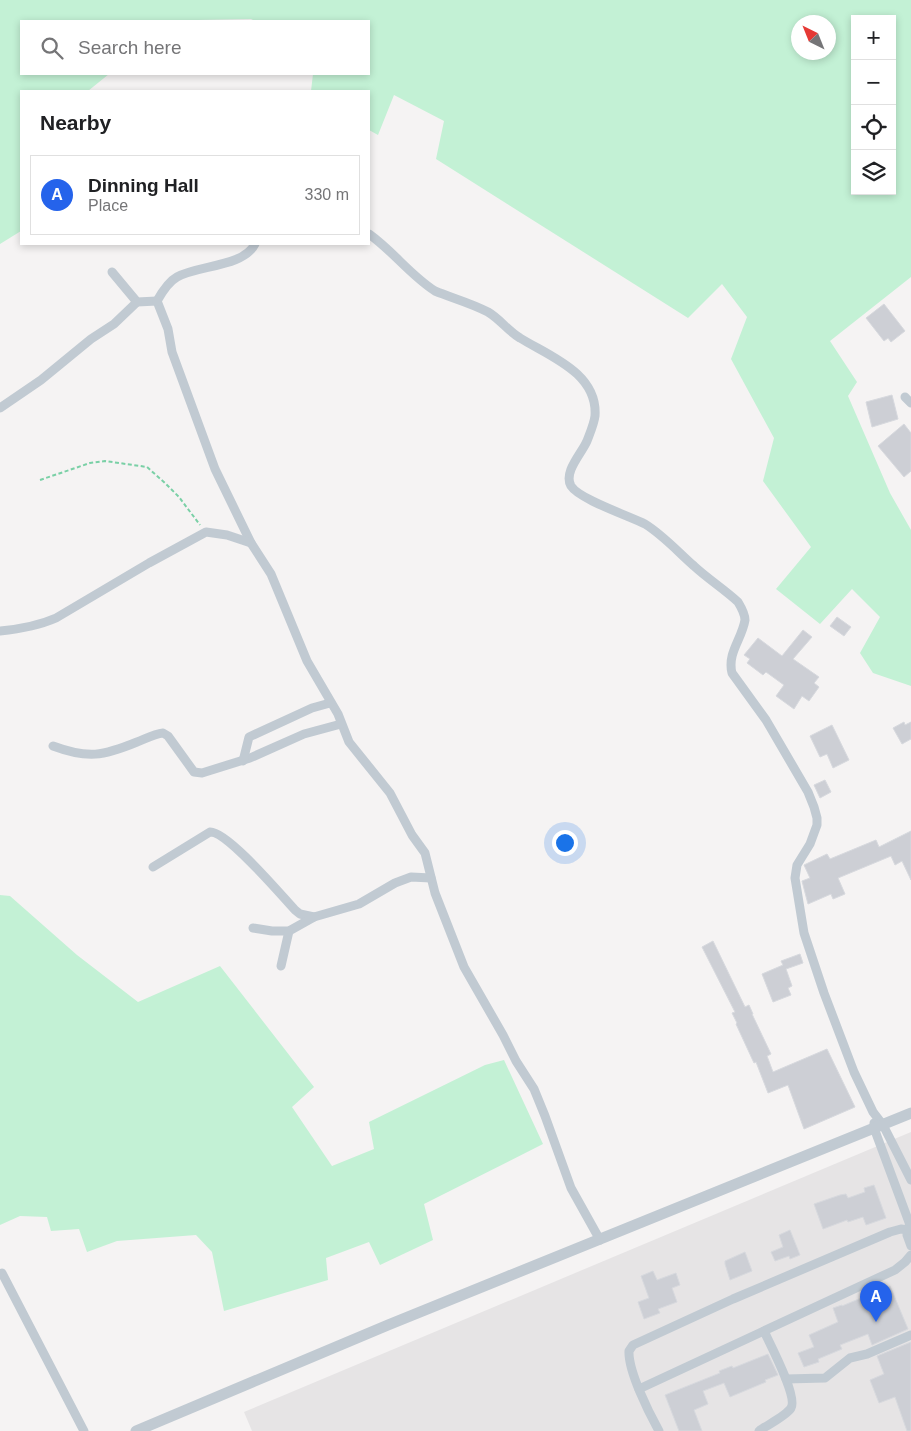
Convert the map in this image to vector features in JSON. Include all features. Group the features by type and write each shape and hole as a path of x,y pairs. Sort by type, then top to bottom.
{"street":[{"path":"370,235 414,276 435,291 487,312 501,321 512,333 564,364 581,379 589,391 595,414 585,446 570,473 569,481 572,487 584,496 654,530 695,567 733,597 742,608 744,620 730,666 732,673 766,720 808,792 814,807 817,825 810,844 797,865 795,878 804,933 854,1072 878,1126 910,1226 908,1241 911,1246"},
{"path":"157,301 164,289 176,278 234,260 251,250 254,245"},
{"path":"112,272 137,302"},
{"path":"0,408 41,380 91,339 114,324 137,302 157,301"},
{"path":"157,301 168,329 172,352 210,456 251,543 271,574 307,661 338,714 349,742 395,800 412,835 425,854 429,863 435,893 464,967 538,1097 571,1188 600,1240"},
{"path":"0,630 25,629 56,618 206,532 227,535 251,543"},
{"path":"243,761 250,737 312,708 330,703"},
{"path":"53,746 67,752 92,755 114,751 163,733 168,736 194,772 198,774 243,761 297,736 341,724"},
{"path":"153,867 210,832 215,832 222,836 267,878 295,910 300,914 314,917"},
{"path":"253,928 289,931 314,917 359,904 395,883 411,877 431,878"},
{"path":"281,966 289,931"},
{"path":"136,1431 388,1325 911,1113"},
{"path":"878,1126 911,1180"},
{"path":"659,1431 639,1389 629,1354 630,1348 636,1343 733,1299 890,1232 910,1226"},
{"path":"639,1389 895,1270 911,1255"},
{"path":"2,1273 84,1431"},
{"path":"759,1431 792,1407 792,1398 786,1379 764,1331"},
{"path":"786,1379 825,1378 850,1358 867,1354 911,1335"}],"path":[{"path":"40,480 90,463 105,461 147,467 179,497 206,532"}],"shaded area":[{"path":"911,1132 911,1431 252,1431 244,1412"}],"green space":[{"path":"0,0 911,0 911,277 830,341 857,382 848,396 890,493 911,530 911,686 873,673 860,653 880,617 852,589 820,624 776,589 811,547 763,481 774,438 731,359 747,317 722,284 688,318 436,159 444,121 394,95 378,135 370,131 370,90 311,90 313,75 370,75 370,20 20,20 20,75 108,75 89,90 20,90 20,232 0,244"},
{"path":"0,895 10,896 77,955 138,1002 220,966 314,1087 292,1107 332,1166 374,1149 369,1122 485,1065 504,1060 543,1144 424,1204 433,1240 380,1265 369,1242 326,1258 328,1280 224,1311 212,1252 196,1235 117,1241 87,1252 79,1229 51,1231 47,1217 20,1216 0,1225"}],"building":[{"path":"884,304 905,331 891,342 888,338 884,341 866,318"},
{"path":"892,395 898,419 872,427 866,402"},
{"path":"904,424 911,433 911,471 904,477 878,446"},
{"path":"837,617 851,627 844,636 830,626"},
{"path":"803,630 812,637 793,659 819,677 814,683 819,687 809,701 802,696 794,709 776,696 784,685 766,672 763,675 747,663 750,659 744,655 758,638 782,656"},
{"path":"904,722 905,725 911,722 911,739 902,744 893,728"},
{"path":"832,725 849,760 833,768 827,754 820,757 810,736"},
{"path":"825,780 831,792 820,798 814,785"},
{"path":"911,831 911,880 902,861 895,865 891,856 838,878 845,894 833,899 831,894 808,904 802,881 810,878 804,865 827,854 830,859 876,840 879,847"},
{"path":"713,941 745,1007 749,1005 771,1054 767,1056 773,1072 827,1049 855,1107 804,1129 788,1085 768,1093 756,1062 754,1063 736,1024 732,1013 735,1012 702,947"},
{"path":"800,954 803,963 786,969 792,986 788,988 791,995 773,1002 762,974 783,965 781,961"},
{"path":"874,1185 886,1218 866,1225 863,1217 848,1222 847,1220 823,1229 814,1204 840,1195 846,1194 848,1198 865,1192 864,1188"},
{"path":"790,1230 800,1255 790,1259 789,1256 775,1261 771,1252 783,1247 779,1235"},
{"path":"745,1252 752,1271 730,1280 725,1261"},
{"path":"653,1271 657,1280 676,1273 680,1285 672,1288 677,1302 658,1309 660,1313 644,1319 638,1302 649,1298 641,1276"},
{"path":"890,1286 908,1329 872,1345 868,1334 840,1345 842,1349 818,1359 819,1362 804,1367 798,1353 814,1347 809,1335 838,1322 833,1308"},
{"path":"911,1342 911,1431 907,1431 895,1397 879,1403 870,1380 884,1374 877,1356"},
{"path":"768,1354 778,1375 730,1397 724,1383 703,1391 708,1404 694,1410 702,1431 679,1431 665,1395 720,1373 719,1371 732,1366 733,1368"}],"place":[{"name":"Dinning Hall","path":"876,1322"}]}
